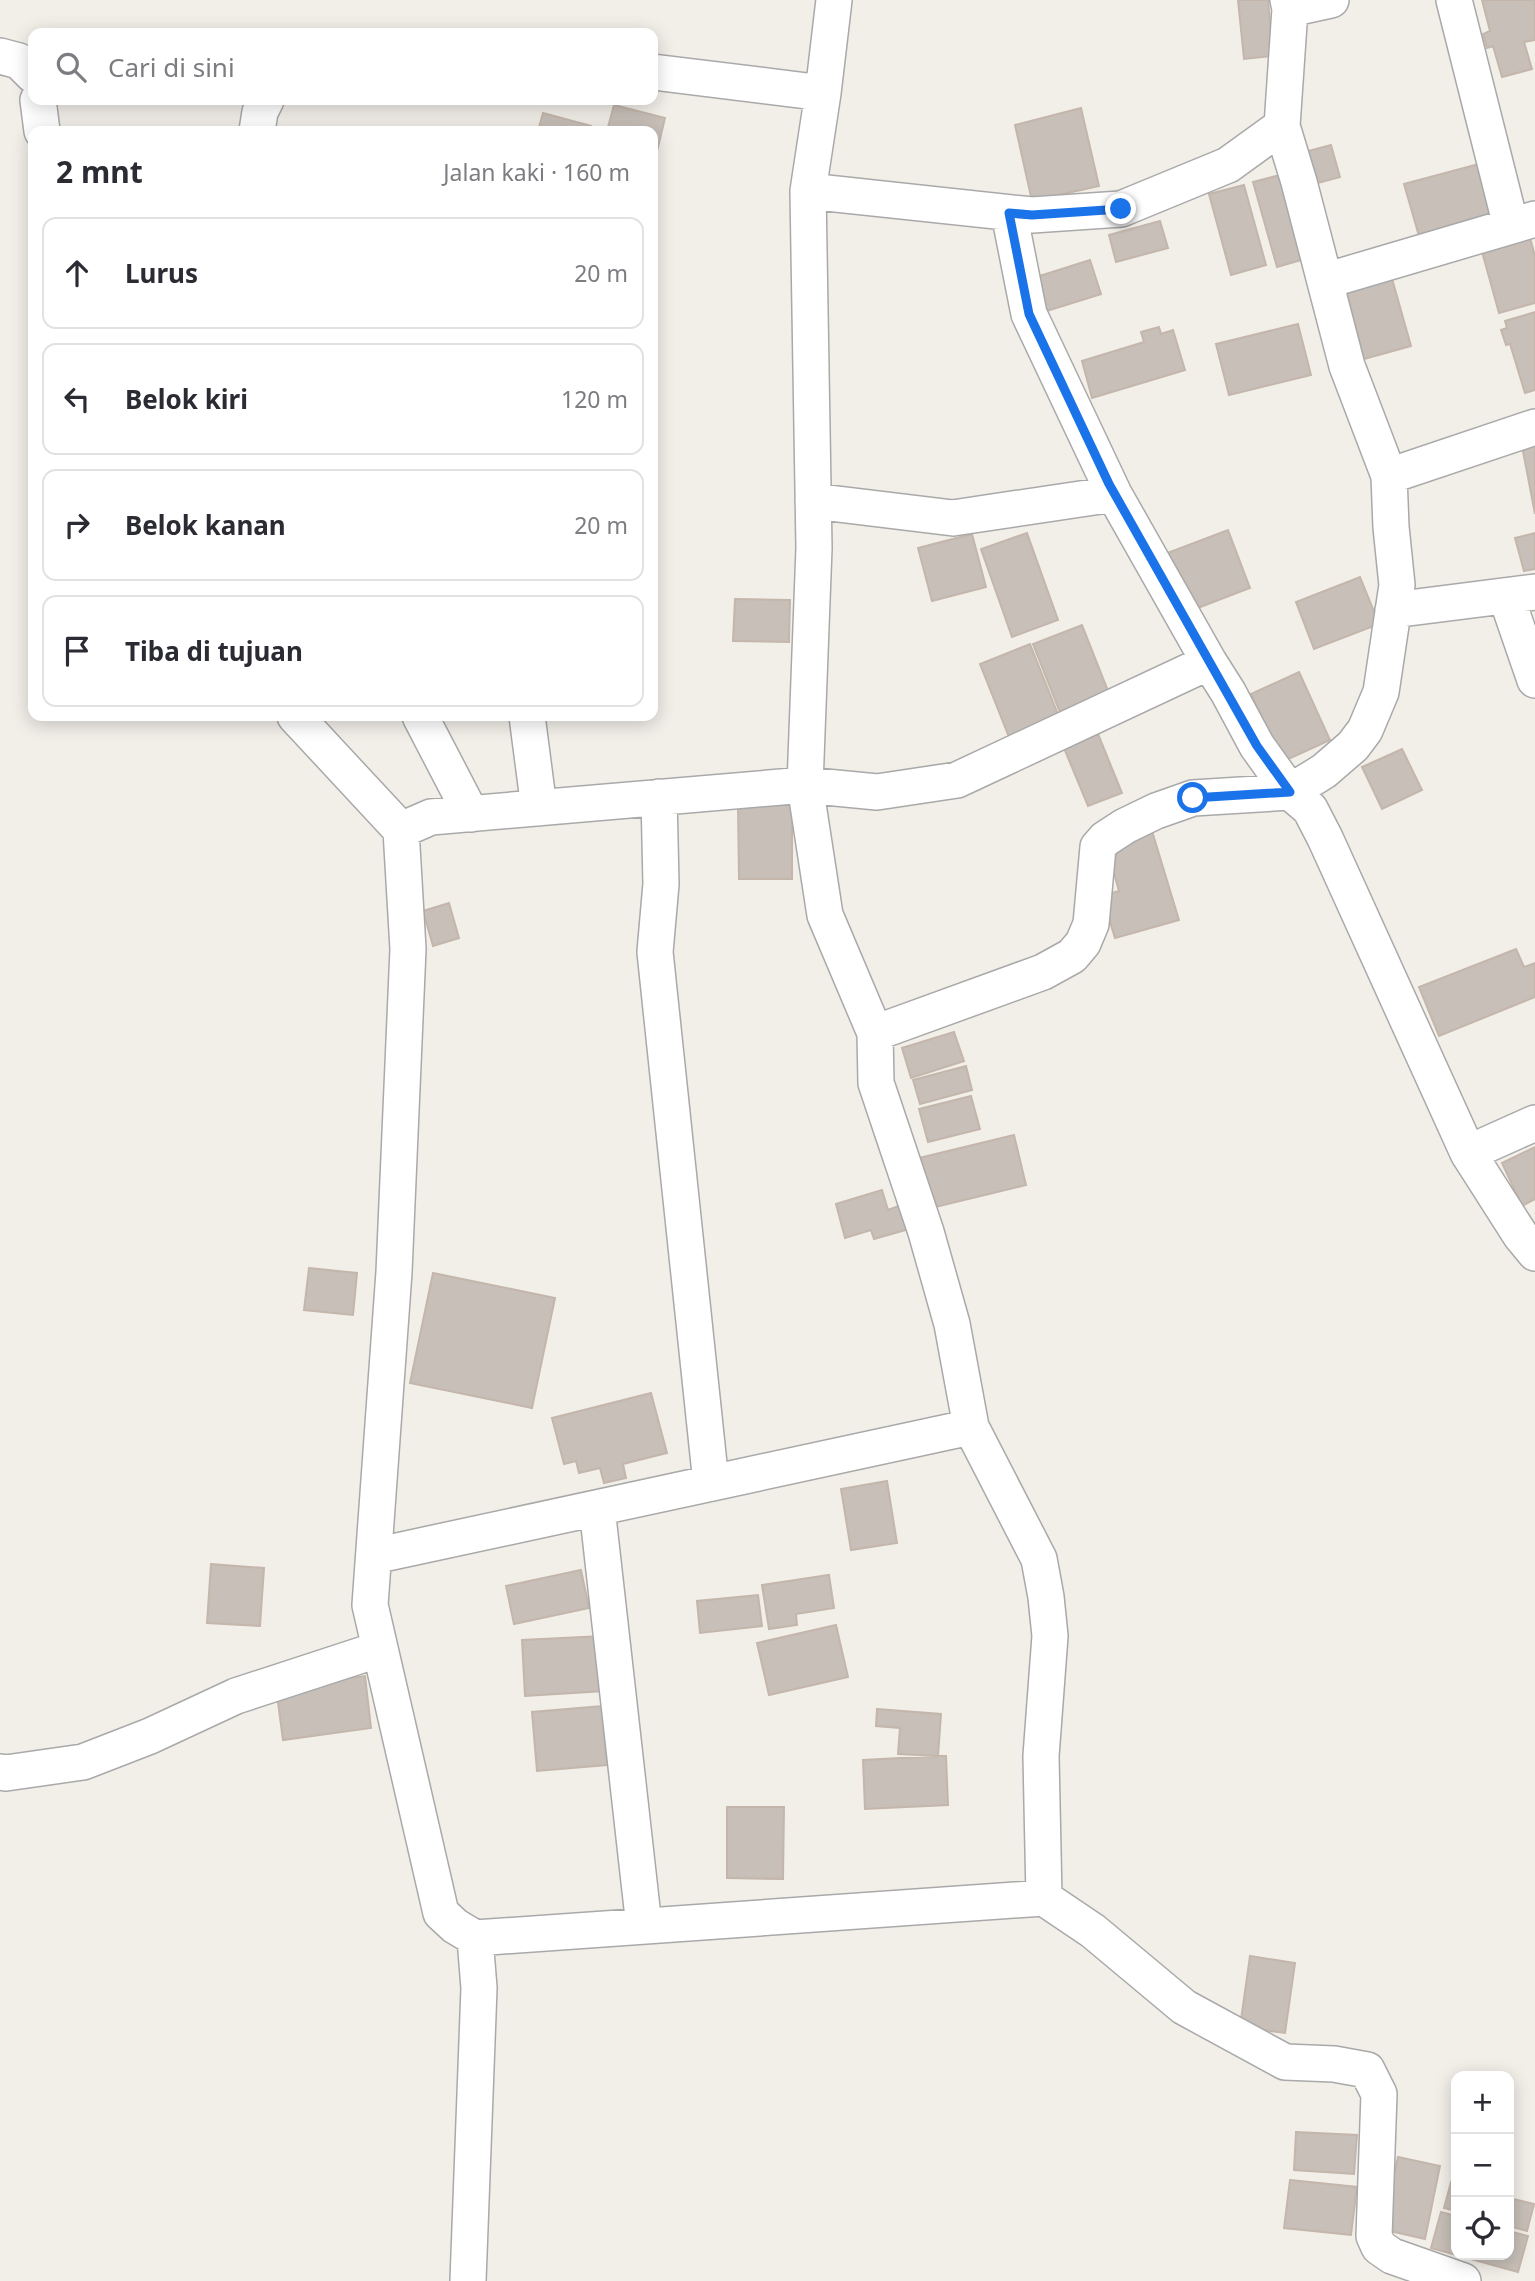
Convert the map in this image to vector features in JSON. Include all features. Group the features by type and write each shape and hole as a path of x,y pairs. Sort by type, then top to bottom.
{"street":[{"path":"834,0 824,93 808,191 814,548 805,785 825,915 875,1033 876,1083 926,1232 952,1324 971,1427 1039,1559 1050,1636 1041,1756 1044,1898"},
{"path":"875,1033 1043,972 1072,956 1083,943 1091,924 1098,847 1125,826 1193,798 1290,792 1324,771 1353,746 1365,730 1381,692 1397,585 1389,476 1347,366 1282,126 1289,4 1331,0"},
{"path":"1325,281 1523,223 1454,0"},
{"path":"0,56 19,61 28,70"},
{"path":"658,73 824,93"},
{"path":"39,105 41,126"},
{"path":"258,126 264,105"},
{"path":"808,191 1032,215 1121,209 1228,166 1282,126"},
{"path":"1009,213 1029,314 1114,494 1257,746 1290,792 1310,808 1468,1153 1535,1254"},
{"path":"1389,476 1535,426"},
{"path":"813,501 953,518 1114,494"},
{"path":"1393,610 1521,594 1535,680"},
{"path":"401,830 431,817 805,785 877,792 957,780 1209,662"},
{"path":"300,721 401,830 408,950 394,1272 370,1605 441,1913 455,1926 475,1938 1044,1898 1093,1931 1184,2007 1285,2062 1343,2065 1367,2070 1379,2094 1374,2236 1379,2247 1392,2256 1463,2281"},
{"path":"423,721 471,814"},
{"path":"528,721 539,808"},
{"path":"659,797 662,884 655,953 711,1483"},
{"path":"1468,1153 1535,1123"},
{"path":"374,1556 971,1427"},
{"path":"597,1508 645,1926"},
{"path":"0,1772 83,1762 150,1736 236,1696 380,1649"},
{"path":"468,2281 480,1988 475,1938"}],"building":[{"path":"1238,0 1268,0 1273,56 1244,59"},
{"path":"1482,0 1535,0 1535,40 1524,42 1532,69 1502,77 1493,46 1487,48 1483,34 1490,31"},
{"path":"614,105 665,118 658,147 658,126 608,126"},
{"path":"1081,108 1099,186 1032,201 1015,125"},
{"path":"543,113 591,126 539,126"},
{"path":"1331,145 1340,177 1310,185 1301,153"},
{"path":"1490,161 1504,213 1419,236 1404,184"},
{"path":"1284,174 1308,258 1277,267 1253,182"},
{"path":"1244,185 1266,265 1231,275 1209,194"},
{"path":"1160,221 1168,248 1116,262 1109,235"},
{"path":"1529,234 1535,256 1535,303 1499,313 1481,248"},
{"path":"1090,260 1101,294 1034,315 1024,281"},
{"path":"1391,275 1411,346 1364,359 1345,287"},
{"path":"1535,312 1535,390 1525,393 1510,344 1506,345 1501,330 1507,328 1505,321"},
{"path":"1298,324 1311,375 1229,395 1216,344"},
{"path":"1159,327 1161,334 1173,330 1185,370 1092,398 1082,361 1144,342 1141,332"},
{"path":"1535,444 1535,514 1522,446"},
{"path":"1228,530 1250,588 1185,613 1162,555"},
{"path":"1027,533 1058,620 1012,637 981,549"},
{"path":"1535,533 1535,569 1524,571 1515,538"},
{"path":"972,534 986,587 932,601 918,548"},
{"path":"1360,577 1379,624 1314,649 1296,602"},
{"path":"735,599 790,600 789,642 733,641"},
{"path":"1082,625 1110,696 1061,715 1033,644"},
{"path":"1030,644 1059,717 1009,737 980,664"},
{"path":"1299,672 1330,740 1282,762 1251,694"},
{"path":"1098,734 1122,793 1088,806 1064,748"},
{"path":"1402,749 1422,790 1382,809 1362,767"},
{"path":"792,804 792,879 739,879 738,805"},
{"path":"1152,831 1179,920 1115,938 1102,896 1119,891 1106,845"},
{"path":"449,903 459,938 433,946 423,911"},
{"path":"1516,949 1524,967 1535,963 1535,997 1439,1036 1419,987"},
{"path":"954,1032 964,1061 911,1078 902,1048"},
{"path":"966,1066 972,1090 920,1104 913,1080"},
{"path":"971,1096 980,1129 928,1142 919,1109"},
{"path":"1014,1135 1026,1185 931,1208 919,1158"},
{"path":"1535,1147 1535,1199 1522,1206 1502,1163"},
{"path":"882,1190 888,1210 901,1205 909,1229 874,1239 871,1230 845,1238 836,1204"},
{"path":"309,1268 357,1273 353,1315 304,1310"},
{"path":"433,1273 555,1298 532,1408 410,1383"},
{"path":"651,1393 667,1453 623,1464 626,1478 604,1483 600,1468 579,1473 576,1461 564,1464 552,1418"},
{"path":"887,1481 897,1543 851,1550 841,1489"},
{"path":"211,1564 264,1568 260,1626 207,1623"},
{"path":"581,1570 589,1608 514,1624 506,1586"},
{"path":"829,1575 834,1608 796,1614 797,1625 769,1629 762,1585"},
{"path":"758,1595 762,1626 700,1633 697,1601"},
{"path":"836,1625 848,1677 769,1695 757,1643"},
{"path":"602,1636 605,1691 525,1696 522,1640"},
{"path":"365,1676 371,1728 283,1740 276,1687"},
{"path":"602,1706 607,1765 537,1771 532,1712"},
{"path":"877,1709 941,1714 938,1756 898,1754 900,1728 876,1726"},
{"path":"946,1756 948,1805 865,1809 863,1760"},
{"path":"727,1807 784,1807 783,1879 727,1878"},
{"path":"1250,1956 1295,1963 1285,2033 1240,2027"},
{"path":"1296,2132 1357,2135 1354,2174 1294,2170"},
{"path":"1398,2157 1440,2166 1425,2239 1381,2229"},
{"path":"1290,2180 1357,2187 1351,2235 1284,2228"},
{"path":"1451,2182 1451,2210 1444,2208"},
{"path":"1514,2199 1534,2204 1527,2231 1514,2227"},
{"path":"1441,2212 1451,2215 1451,2254 1431,2248"},
{"path":"1514,2232 1528,2236 1518,2272 1474,2260 1514,2260"}],"route":[{"path":"1121,209 1032,215 1009,213 1029,314 1109,484 1257,746 1290,792 1193,798"}]}
